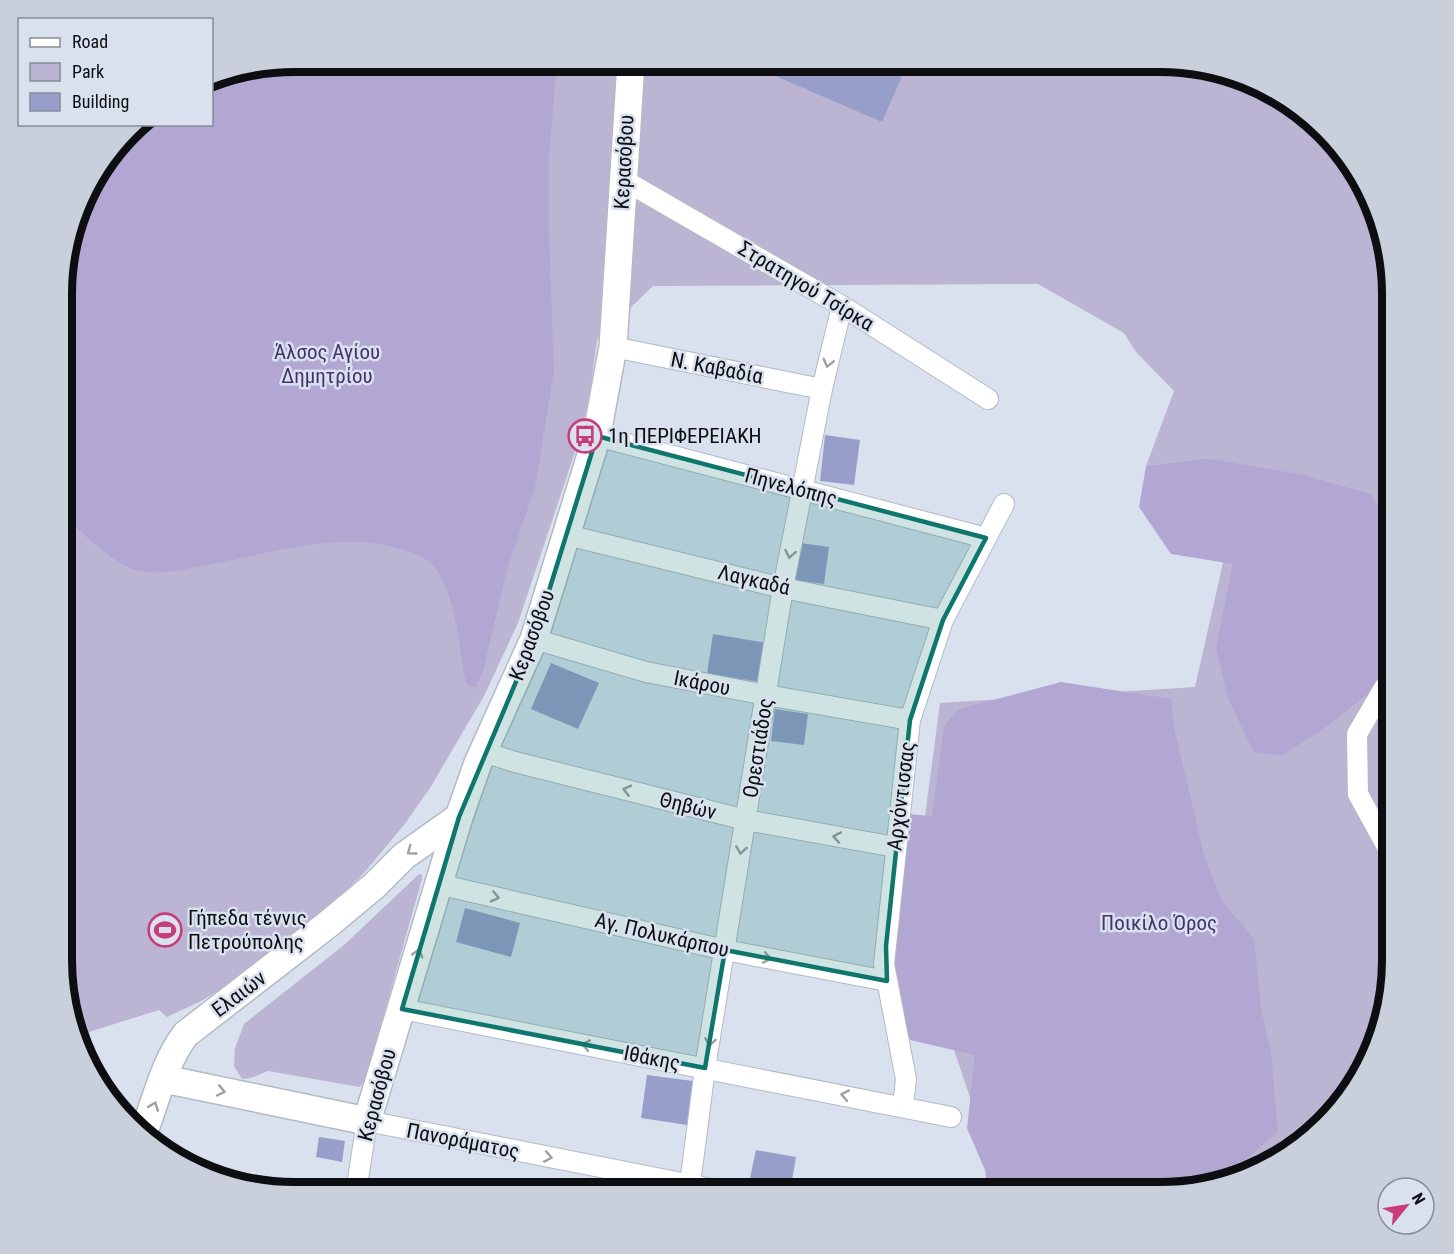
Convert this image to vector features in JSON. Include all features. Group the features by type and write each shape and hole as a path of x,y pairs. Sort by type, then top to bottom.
{"street":[{"name":"Κερασόβου","path":"358,1182 367,1121 438,882 484,752 534,639 597,436 613,347 630,72"},
{"name":"Στρατηγού Τσίρκα","path":"622,178 842,306 988,399"},
{"name":"Ορεστιάδος","path":"690,1182 705,1068 783,588 822,389 842,306"},
{"name":"N. Καβαδία","path":"613,347 822,389"},
{"name":"Πηνελόπης","path":"597,436 986,538"},
{"name":"Αρχόντισσας","path":"903,1106 906,1079 884,964 910,720 943,620 1004,504"},
{"name":"Λαγκαδά","path":"567,535 783,588 943,620"},
{"name":"Ικάρου","path":"534,639 646,672 910,720"},
{"path":"1382,691 1357,734 1358,794 1382,838"},
{"name":"Θηβών","path":"484,752 515,762 746,820 895,847"},
{"name":"Ελαιών","path":"146,1125 177,1046 186,1034 327,925 374,886 404,856 459,818"},
{"name":"Αγ. Πολυκάρπου","path":"438,882 455,888 725,950 887,981"},
{"name":"Ιθάκης","path":"402,1009 951,1117"},
{"name":"Πανοράματος","path":"164,1079 656,1182"}],"highlighted area":[{"path":"597,436 986,538 943,620 910,720 886,946 887,981 725,950 705,1068 402,1009 459,817 534,639"}],"green space":[{"name":"Ποικίλο Όρος","path":"279,72 1175,72 1203,76 1231,84 1271,102 1317,137 1345,171 1370,223 1378,251 1382,279 1382,975 1378,1003 1370,1031 1352,1071 1317,1117 1283,1145 1245,1165 1203,1178 1175,1182 1138,1182 985,1142 911,922 940,703 1195,687 1245,465 1207,458 1146,466 1174,391 1136,352 1124,333 1038,284 653,286 597,340 589,400 575,452 518,623 484,696 430,788 404,825 364,873 338,898 243,976 201,1001 167,1017 159,1010 85,1033 76,1003 72,975 72,279 76,251 95,196 118,159 149,126 213,126 213,88 251,76"},
{"name":"Άλσος Αγίου Δημητρίου","path":"279,72 556,72 549,155 554,371 535,487 507,570 482,675 475,687 469,686 466,682 454,612 445,585 432,564 415,553 380,544 328,543 175,571 144,572 117,561 72,524 72,279 76,251 89,209 109,171 137,137 149,126 213,126 213,88 251,76"},
{"path":"1207,458 1303,475 1370,494 1382,510 1382,683 1321,731 1282,755 1254,753 1228,698 1216,648 1233,564 1171,554 1139,507 1146,466"},
{"path":"1061,682 1171,699 1174,727 1204,855 1221,900 1254,939 1261,1009 1271,1052 1278,1132 1245,1160 1245,1165 1203,1178 1175,1182 987,1182 985,1170 967,1128 975,1055 910,1040 890,959 906,814 932,816 944,726 959,709"},
{"path":"419,874 422,875 422,879 369,1067 360,1087 268,1071 242,1079 234,1066 235,1048 244,1024 344,945"}],"building":[{"path":"766,72 904,72 882,122"},
{"path":"825,435 860,440 854,485 820,481"},
{"path":"800,543 829,547 824,584 795,580"},
{"path":"713,634 767,643 761,682 707,674"},
{"path":"551,663 599,683 578,729 531,709"},
{"path":"775,709 808,714 804,745 771,741"},
{"path":"465,908 520,923 511,957 456,942"},
{"path":"647,1075 693,1081 687,1125 641,1118"},
{"path":"319,1137 345,1141 342,1162 316,1157"},
{"path":"756,1150 796,1157 792,1182 770,1182 750,1178"}],"place":[{"name":"1η ΠΕΡΙΦΕΡΕΙΑΚΗ","path":"585,436"},
{"name":"Γήπεδα τέννις Πετρούπολης","path":"165,930"}]}
